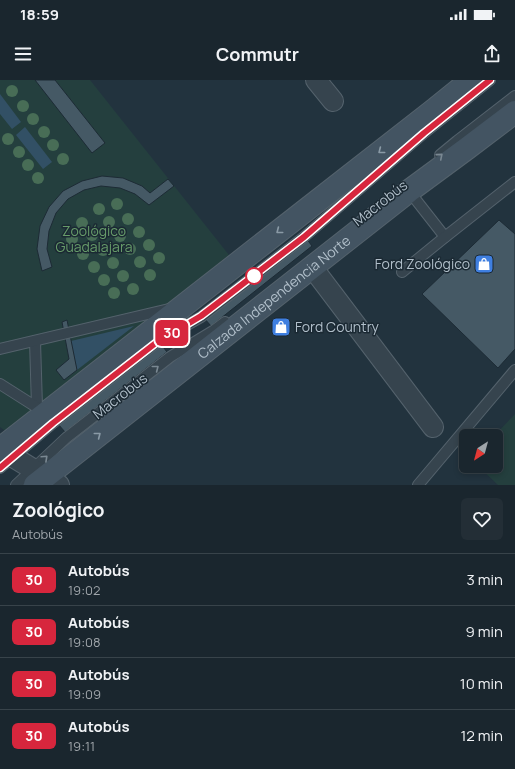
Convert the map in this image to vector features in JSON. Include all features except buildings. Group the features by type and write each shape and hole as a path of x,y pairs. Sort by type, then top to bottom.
{"street":[{"path":"43,479 4,458 41,410 183,306 428,115 461,83"},
{"name":"Calzada Independencia Norte","path":"43,479 409,191 515,112"},
{"path":"312,267 433,427"}],"lane":[{"name":"Macrobús","path":"4,458 53,423 157,342 201,316 304,237 418,138 490,80"},
{"name":"Macrobús","path":"282,279 515,96"},
{"path":"402,272 515,182"},
{"path":"409,191 445,237"},
{"path":"0,350 183,306"},
{"name":"Macrobús","path":"16,485 43,479 66,438 170,357 212,331 231,317"},
{"path":"35,341 41,410"},
{"path":"418,485 515,370"},
{"path":"0,384 41,410"}],"green space":[{"name":"Zoológico Guadalajara","path":"0,80 90,80 229,255 7,432 0,427"},
{"path":"515,414 515,485 498,485 485,473 503,473 503,429 501,429"}],"water":[{"path":"0,94 21,122 12,129 0,114"},
{"path":"25,127 52,162 43,169 16,135"},
{"path":"134,326 77,370 71,341"}],"bus line":[{"name":"30","path":"0,468 53,423 157,342 201,316 304,237 424,133 490,80"}],"place":[{"name":"Ford Zoológico","path":"484,264"},
{"name":"Ford Country","path":"281,327"}]}
